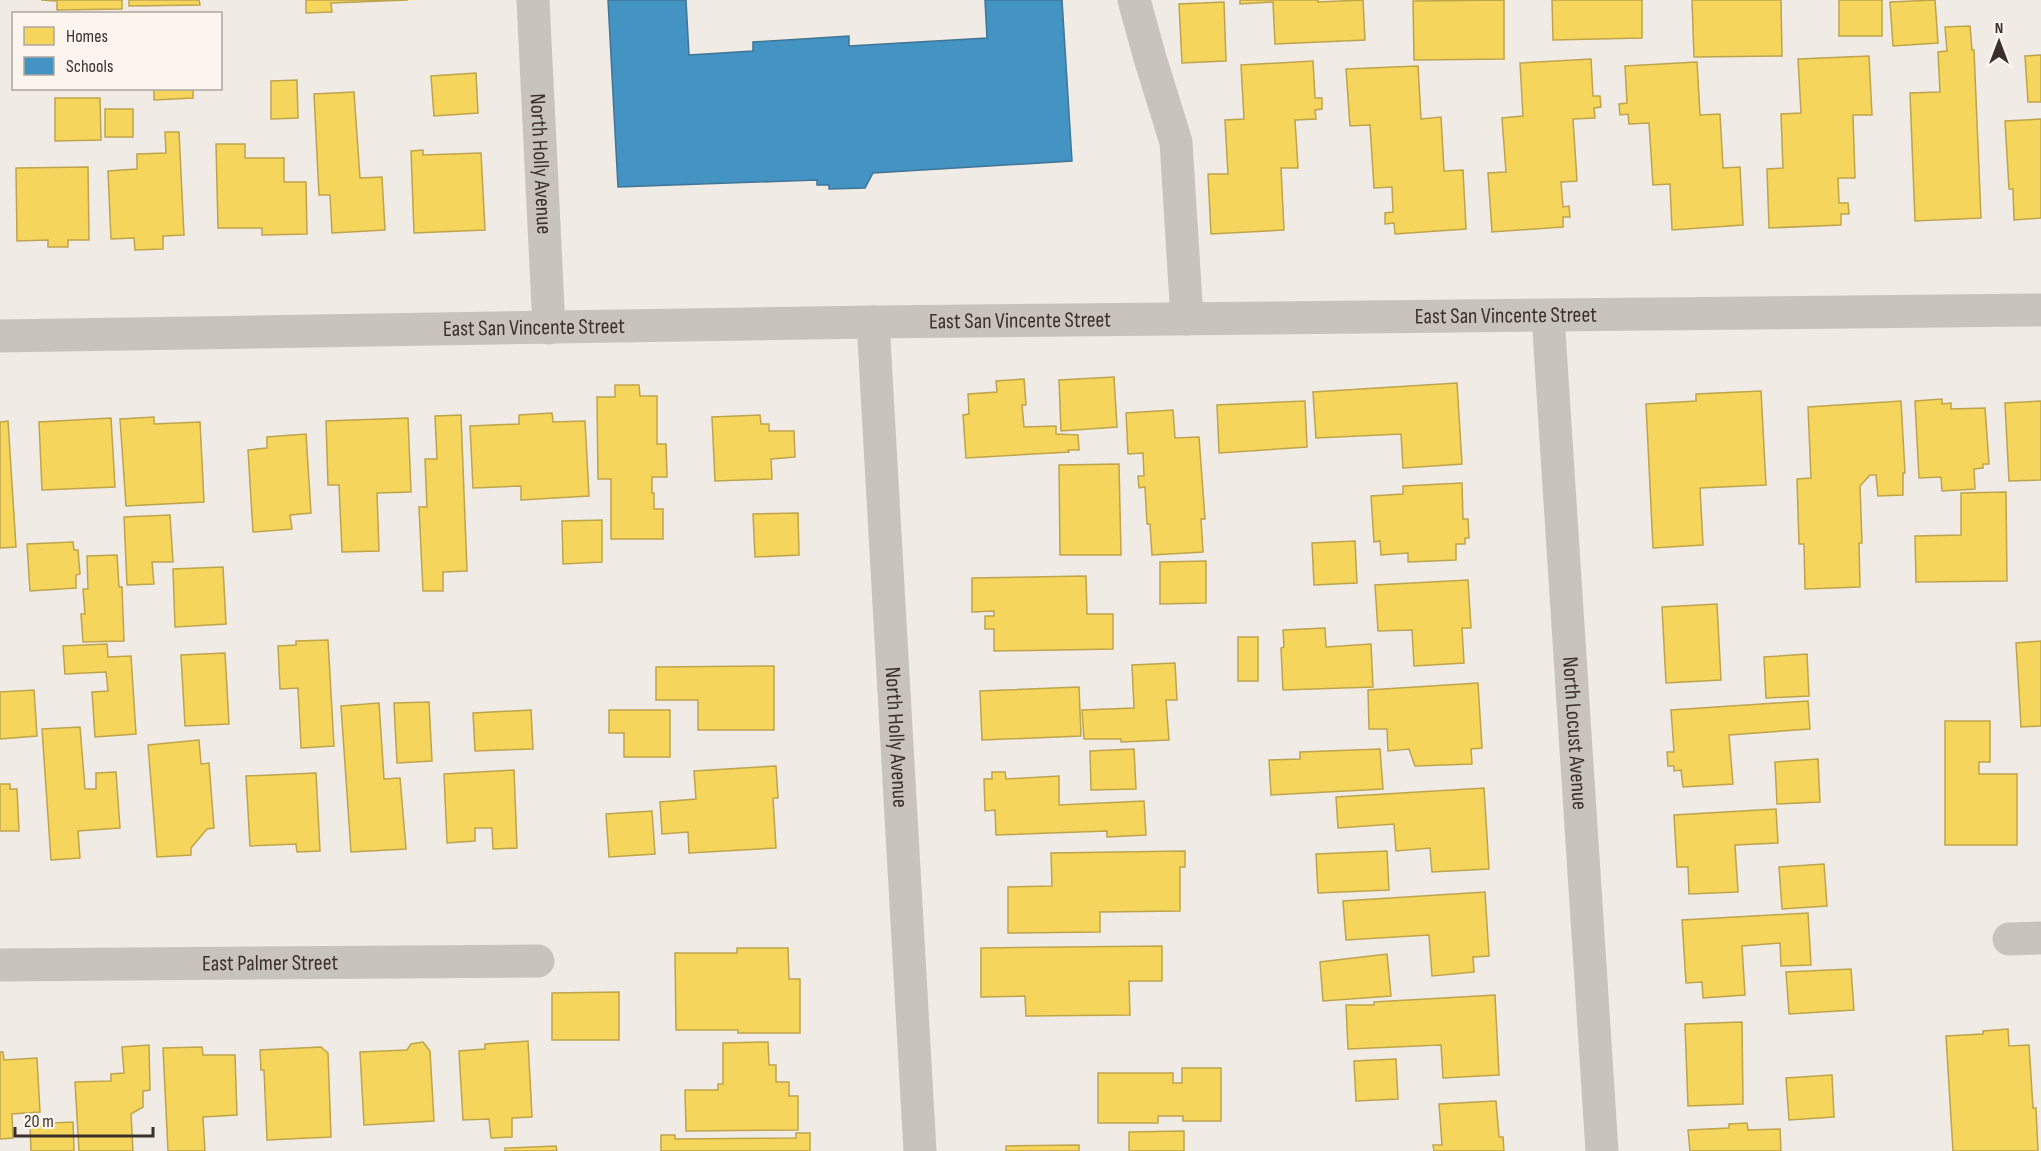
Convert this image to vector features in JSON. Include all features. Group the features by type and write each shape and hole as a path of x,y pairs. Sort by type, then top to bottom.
{"street":[{"name":"North Holly Avenue","path":"533,0 549,328"},
{"path":"1134,0 1176,142 1187,319"},
{"name":"East San Vincente Street","path":"0,336 873,322 2041,310"},
{"name":"North Locust Avenue","path":"1548,316 1602,1151"},
{"name":"North Holly Avenue","path":"873,322 920,1151"},
{"path":"2009,939 2041,938"},
{"name":"East Palmer Street","path":"0,965 538,961"}],"building: Homes":[{"path":"41,0 122,0 122,9 57,10 57,1"},
{"path":"129,0 199,0 200,5 129,6"},
{"path":"306,0 408,0 331,3 332,12 306,13"},
{"path":"1240,0 1318,0 1318,2 1363,0 1365,40 1275,44 1273,2 1240,4"},
{"path":"1504,0 1504,59 1414,60 1413,1"},
{"path":"1552,0 1642,0 1642,38 1553,40"},
{"path":"1692,0 1781,0 1782,56 1694,57"},
{"path":"1839,0 1882,0 1882,36 1839,36"},
{"path":"1935,0 1938,43 1893,46 1890,2"},
{"path":"1224,2 1226,61 1182,63 1179,4"},
{"path":"1970,26 1972,50 1974,50 1981,218 1915,221 1910,93 1940,92 1938,52 1947,51 1945,27"},
{"path":"2041,55 2041,102 2028,102 2025,56"},
{"path":"1869,56 1872,115 1853,115 1855,178 1838,178 1839,203 1848,203 1849,214 1841,214 1841,225 1769,228 1767,169 1783,168 1781,114 1801,113 1798,59"},
{"path":"1591,59 1593,96 1600,96 1601,107 1594,108 1595,118 1573,119 1577,181 1561,182 1563,207 1569,206 1570,217 1563,217 1563,227 1492,232 1488,173 1506,172 1502,118 1523,116 1520,63"},
{"path":"1313,61 1315,98 1322,98 1322,109 1315,110 1316,119 1295,120 1298,168 1281,168 1284,230 1211,234 1208,174 1228,174 1225,120 1244,119 1241,65"},
{"path":"1697,62 1700,115 1720,114 1723,168 1740,167 1743,225 1672,230 1670,184 1653,185 1649,123 1629,124 1628,114 1620,115 1619,104 1627,103 1625,66"},
{"path":"1418,66 1421,119 1441,117 1444,171 1463,170 1466,229 1395,234 1394,223 1385,224 1385,213 1393,212 1392,187 1374,188 1370,125 1350,126 1346,69"},
{"path":"476,73 478,113 434,116 431,76"},
{"path":"297,80 298,118 271,119 271,81"},
{"path":"154,90 193,90 193,98 154,100"},
{"path":"354,92 360,178 382,177 385,230 332,233 330,195 319,195 314,94"},
{"path":"55,98 100,98 101,140 55,141"},
{"path":"105,109 133,109 133,137 105,137"},
{"path":"2041,119 2041,218 2014,220 2013,189 2009,189 2005,121"},
{"path":"165,132 179,132 184,235 163,236 163,249 135,250 134,238 111,239 108,171 137,169 137,154 166,153"},
{"path":"216,144 245,144 245,158 284,158 284,182 306,182 307,234 262,235 262,228 218,228"},
{"path":"423,150 423,155 481,153 485,230 414,233 411,151"},
{"path":"88,167 89,240 68,240 68,247 48,247 48,240 17,241 16,168"},
{"path":"1114,377 1117,427 1061,431 1059,380"},
{"path":"1024,379 1026,405 1022,405 1024,427 1056,426 1056,434 1078,435 1079,450 966,458 963,415 969,414 968,394 997,392 996,381"},
{"path":"1457,383 1462,464 1403,468 1401,434 1316,438 1313,392"},
{"path":"615,385 639,385 640,396 657,396 657,444 666,444 667,477 652,477 652,493 654,493 654,509 663,509 663,539 611,539 611,479 598,479 597,397 615,397"},
{"path":"1761,391 1766,485 1700,488 1703,545 1653,548 1646,404 1696,401 1696,394"},
{"path":"1942,399 1942,404 1951,403 1951,409 1985,408 1989,464 1983,464 1983,468 1974,469 1975,489 1942,491 1941,477 1919,478 1915,401"},
{"path":"1305,401 1307,447 1219,453 1217,405"},
{"path":"1901,401 1905,473 1903,473 1903,495 1878,496 1876,475 1870,475 1860,486 1862,543 1859,543 1860,587 1805,589 1804,544 1799,544 1797,479 1811,478 1808,407"},
{"path":"2041,401 2041,480 2009,481 2005,403"},
{"path":"1173,410 1175,438 1199,437 1205,519 1201,519 1203,552 1152,555 1145,487 1139,488 1138,476 1144,476 1143,453 1128,454 1126,413"},
{"path":"552,413 553,422 585,421 589,496 521,500 521,486 473,488 470,426 519,424 519,415"},
{"path":"461,415 467,571 443,572 443,591 423,591 419,507 427,507 425,459 437,459 435,416"},
{"path":"760,415 761,424 769,424 769,431 794,431 795,457 771,459 772,479 715,481 712,417"},
{"path":"154,417 154,424 200,422 204,502 126,506 120,419"},
{"path":"111,418 115,487 42,490 39,422"},
{"path":"408,418 411,492 377,493 379,551 342,552 339,485 328,485 326,421"},
{"path":"8,421 16,547 0,548 0,422"},
{"path":"306,434 311,513 290,515 292,529 253,532 248,450 267,448 267,437"},
{"path":"1119,464 1121,555 1060,555 1059,465"},
{"path":"1462,483 1463,519 1468,519 1469,538 1465,538 1465,544 1456,544 1456,560 1408,562 1408,553 1381,555 1380,541 1374,542 1371,496 1403,494 1403,486"},
{"path":"2006,492 2007,581 1916,582 1915,536 1961,535 1961,493"},
{"path":"798,513 799,555 755,557 753,514"},
{"path":"170,515 173,562 152,562 154,584 127,585 124,517"},
{"path":"602,520 602,562 563,564 562,521"},
{"path":"1355,541 1357,583 1314,585 1312,543"},
{"path":"73,542 74,550 78,550 80,574 76,575 76,588 30,591 27,544"},
{"path":"117,555 119,587 122,587 124,641 83,642 81,614 85,614 83,589 88,589 87,556"},
{"path":"1206,561 1206,603 1160,604 1160,562"},
{"path":"223,567 226,624 175,627 173,569"},
{"path":"1086,576 1087,614 1113,614 1113,649 994,651 994,629 985,629 985,616 994,616 994,611 972,612 972,578"},
{"path":"1468,580 1471,628 1462,628 1464,663 1414,666 1412,630 1378,631 1375,585"},
{"path":"1717,604 1721,680 1666,683 1662,607"},
{"path":"1325,628 1326,647 1371,644 1373,687 1283,690 1281,648 1284,647 1283,630"},
{"path":"1238,637 1258,637 1258,681 1238,681"},
{"path":"328,640 334,746 301,748 298,688 280,689 278,646 296,645 296,641"},
{"path":"2041,641 2041,726 2021,727 2016,643"},
{"path":"107,644 108,657 131,656 136,734 95,737 92,692 108,691 106,672 65,674 63,646"},
{"path":"225,653 229,724 185,726 181,655"},
{"path":"1807,654 1809,696 1766,698 1764,657"},
{"path":"1175,663 1177,700 1166,700 1169,740 1121,742 1121,739 1084,739 1082,710 1134,708 1132,665"},
{"path":"774,666 774,730 698,730 698,700 656,700 656,667"},
{"path":"1478,683 1482,748 1471,749 1472,764 1415,766 1409,749 1388,751 1387,729 1369,729 1368,690"},
{"path":"1079,687 1081,736 982,740 980,691"},
{"path":"34,690 37,736 0,739 0,692"},
{"path":"1808,701 1810,729 1729,735 1733,784 1683,787 1681,770 1674,771 1674,766 1668,766 1667,752 1674,752 1671,710"},
{"path":"429,702 432,761 397,763 394,703"},
{"path":"379,703 384,779 400,778 406,849 351,852 341,706"},
{"path":"531,710 533,749 475,751 473,713"},
{"path":"609,710 670,710 670,757 624,757 624,733 609,733"},
{"path":"1945,721 1990,721 1990,762 1979,762 1979,774 2017,774 2017,845 1945,845"},
{"path":"80,727 85,789 96,789 96,773 116,772 120,828 78,831 80,858 51,860 42,729"},
{"path":"199,740 201,764 209,763 214,828 207,829 191,848 191,855 157,857 148,745"},
{"path":"1134,749 1136,789 1091,790 1090,751"},
{"path":"1380,749 1383,789 1271,795 1269,760 1300,759 1300,752"},
{"path":"1818,759 1820,802 1777,804 1775,762"},
{"path":"776,766 778,798 773,798 776,848 689,853 688,832 662,834 660,802 696,799 694,771"},
{"path":"514,770 517,848 493,849 492,828 475,828 475,841 447,843 444,774"},
{"path":"992,772 1005,772 1006,779 1059,776 1059,805 1144,801 1146,835 1107,837 1107,831 996,835 995,810 985,811 984,779 992,779"},
{"path":"316,773 320,851 297,852 296,844 250,846 246,776"},
{"path":"0,784 10,784 10,789 17,789 19,831 0,831"},
{"path":"1484,788 1489,869 1432,872 1430,848 1396,851 1394,824 1338,828 1336,797"},
{"path":"1776,809 1778,843 1735,845 1738,892 1689,894 1688,867 1677,867 1674,815"},
{"path":"652,811 655,854 609,857 606,814"},
{"path":"1185,851 1185,867 1180,867 1180,911 1100,912 1100,932 1008,933 1008,887 1052,886 1051,853"},
{"path":"1387,851 1389,890 1318,893 1316,854"},
{"path":"1824,864 1827,906 1782,909 1779,867"},
{"path":"1485,892 1489,956 1473,957 1474,972 1432,976 1429,935 1346,940 1343,901"},
{"path":"1808,913 1811,965 1781,966 1780,943 1742,946 1745,995 1703,998 1702,982 1686,983 1682,920"},
{"path":"1162,946 1162,981 1129,981 1130,1015 1026,1016 1025,996 981,997 981,948"},
{"path":"737,948 788,948 789,979 800,979 800,1033 676,1030 675,953 737,953"},
{"path":"1387,954 1391,996 1323,1001 1320,962"},
{"path":"1851,969 1854,1010 1789,1014 1786,972"},
{"path":"619,992 619,1040 552,1040 552,993"},
{"path":"1495,995 1499,1075 1443,1078 1441,1045 1348,1049 1346,1005 1374,1005 1374,1002"},
{"path":"1742,1022 1743,1104 1688,1106 1685,1024"},
{"path":"2008,1029 2009,1046 2029,1045 2038,1151 1953,1151 1946,1036 1983,1034 1983,1031"},
{"path":"528,1041 532,1117 512,1118 512,1137 491,1138 489,1119 463,1120 459,1051 485,1049 485,1044"},
{"path":"423,1042 430,1051 434,1121 364,1125 360,1052 407,1050 411,1044"},
{"path":"768,1042 769,1065 776,1065 776,1082 789,1082 789,1096 798,1096 798,1130 686,1131 685,1090 718,1090 718,1084 723,1084 723,1043"},
{"path":"149,1045 150,1090 143,1091 143,1107 131,1114 133,1151 79,1151 75,1082 111,1081 111,1074 124,1073 122,1047"},
{"path":"202,1047 203,1055 235,1055 237,1115 203,1117 205,1151 168,1151 163,1048"},
{"path":"321,1047 328,1053 331,1137 267,1140 264,1070 261,1070 260,1050"},
{"path":"0,1052 3,1052 4,1060 37,1058 40,1112 12,1114 13,1138 0,1139"},
{"path":"1396,1059 1398,1099 1356,1101 1354,1061"},
{"path":"1182,1068 1221,1068 1221,1121 1183,1121 1183,1116 1158,1116 1158,1123 1098,1123 1098,1073 1173,1073 1173,1083 1182,1083"},
{"path":"1832,1075 1834,1117 1789,1120 1786,1078"},
{"path":"1496,1101 1499,1137 1503,1137 1504,1151 1434,1151 1433,1145 1442,1145 1439,1104"},
{"path":"73,1122 74,1151 31,1151 30,1124"},
{"path":"1747,1123 1748,1130 1780,1129 1781,1151 1690,1151 1688,1130 1729,1128 1729,1124"},
{"path":"1184,1131 1184,1151 1129,1151 1129,1132"},
{"path":"796,1133 810,1133 810,1151 661,1151 661,1135 675,1135 675,1139 796,1138"},
{"path":"1079,1145 1079,1151 1006,1151 1006,1146"},
{"path":"556,1146 557,1151 505,1151 505,1148"}],"building: Schools":[{"path":"608,0 686,0 689,55 753,51 753,42 849,36 849,46 987,38 985,0 1062,0 1072,161 873,173 865,188 829,189 829,185 817,185 817,180 618,187"}]}
